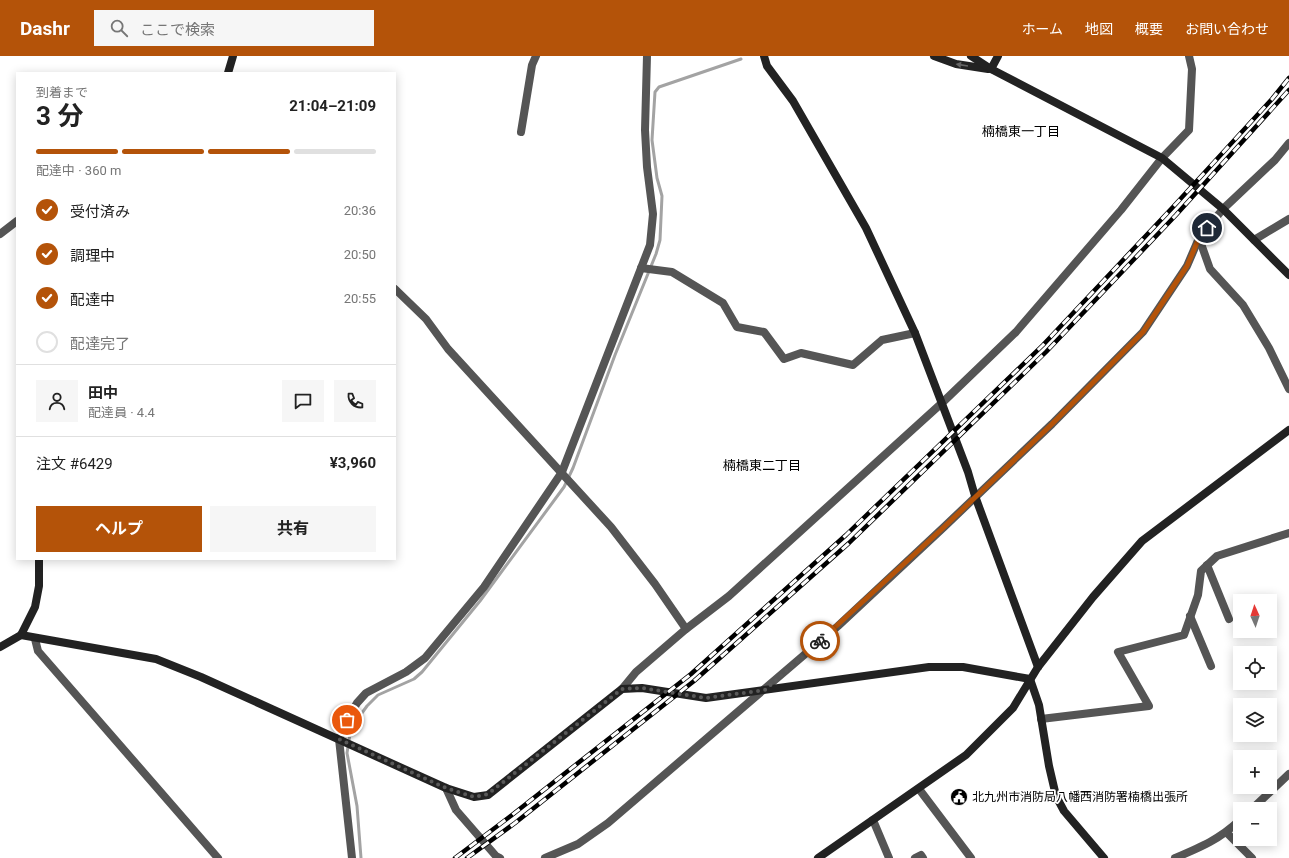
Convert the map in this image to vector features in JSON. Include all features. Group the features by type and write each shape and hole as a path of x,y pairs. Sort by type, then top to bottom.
{"street":[{"path":"228,72 233,56"},
{"path":"521,132 532,65 536,56"},
{"path":"352,858 339,739 347,720 357,703 366,693 406,672 425,658 479,593 562,472 650,245 654,214 647,168 645,130 647,56"},
{"path":"764,56 767,66 793,101 866,228 915,333 968,472 975,496 1038,667"},
{"path":"934,56 956,64 991,69"},
{"path":"971,56 991,69 1162,158 1223,209 1289,275"},
{"path":"991,69 998,56"},
{"path":"21,635 35,639 156,659 200,677 446,788 474,797 488,794 622,689 636,672 686,628 729,596 942,402 1016,332 1121,210 1162,158 1189,130 1192,69 1189,56"},
{"path":"545,858 578,844 608,823 765,690 838,626 1052,424 1143,332 1187,266 1199,238 1223,209 1275,160 1289,144"},
{"path":"1254,240 1289,218"},
{"path":"0,234 16,221"},
{"path":"1199,238 1210,269 1243,305 1269,348 1289,389"},
{"path":"641,268 672,272 723,304 737,327 764,332 784,359 801,353 853,365 882,340 915,333"},
{"path":"396,290 426,318 448,349 611,527 655,584 686,628"},
{"path":"818,858 966,755 1013,708 1038,667 1093,597 1142,542 1289,430"},
{"path":"1041,719 1149,706 1118,652 1184,635 1198,594 1201,571 1207,565 1217,556 1289,533"},
{"path":"0,647 21,635 35,607 39,586 39,560"},
{"path":"1207,565 1229,619"},
{"path":"1190,616 1211,666"},
{"path":"35,639 38,651 218,858"},
{"path":"622,689 642,688 706,698 929,667 963,667 1030,679"},
{"path":"1030,679 1039,705 1049,766 1056,796 1064,811 1104,858"},
{"path":"1259,802 1289,774"},
{"path":"446,788 456,810 496,856 500,858"},
{"path":"919,789 971,858"},
{"path":"873,820 889,858"},
{"path":"1175,858 1200,848 1227,833 1233,827"},
{"path":"1227,833 1252,858"},
{"path":"915,858 921,855 923,858"}],"waterway":[{"path":"361,858 357,806 347,753 351,728 367,706 378,695 414,679 422,672 480,601 564,487 573,468 615,355 656,254 660,240 662,196 657,178 652,140 655,92 659,87 741,59"}],"railway":[{"path":"455,858 691,674 846,535 1043,345 1173,207 1272,99 1289,78"},
{"path":"467,858 515,823 694,681 849,543 1046,352 1176,215 1289,90"}],"way so far":[{"path":"347,720 339,739 446,788 474,797 488,794 622,689 642,688 706,698 765,690 820,641"}],"place":[{"name":"北九州市消防局八幡西消防署楠橋出張所","path":"959,797"}],"district":[{"name":"楠橋東一丁目","path":"1021,131"},
{"name":"楠橋東二丁目","path":"762,465"}],"route":[{"path":"820,641 944,527 1052,424 1143,332 1187,266 1199,238 1207,228"}]}
